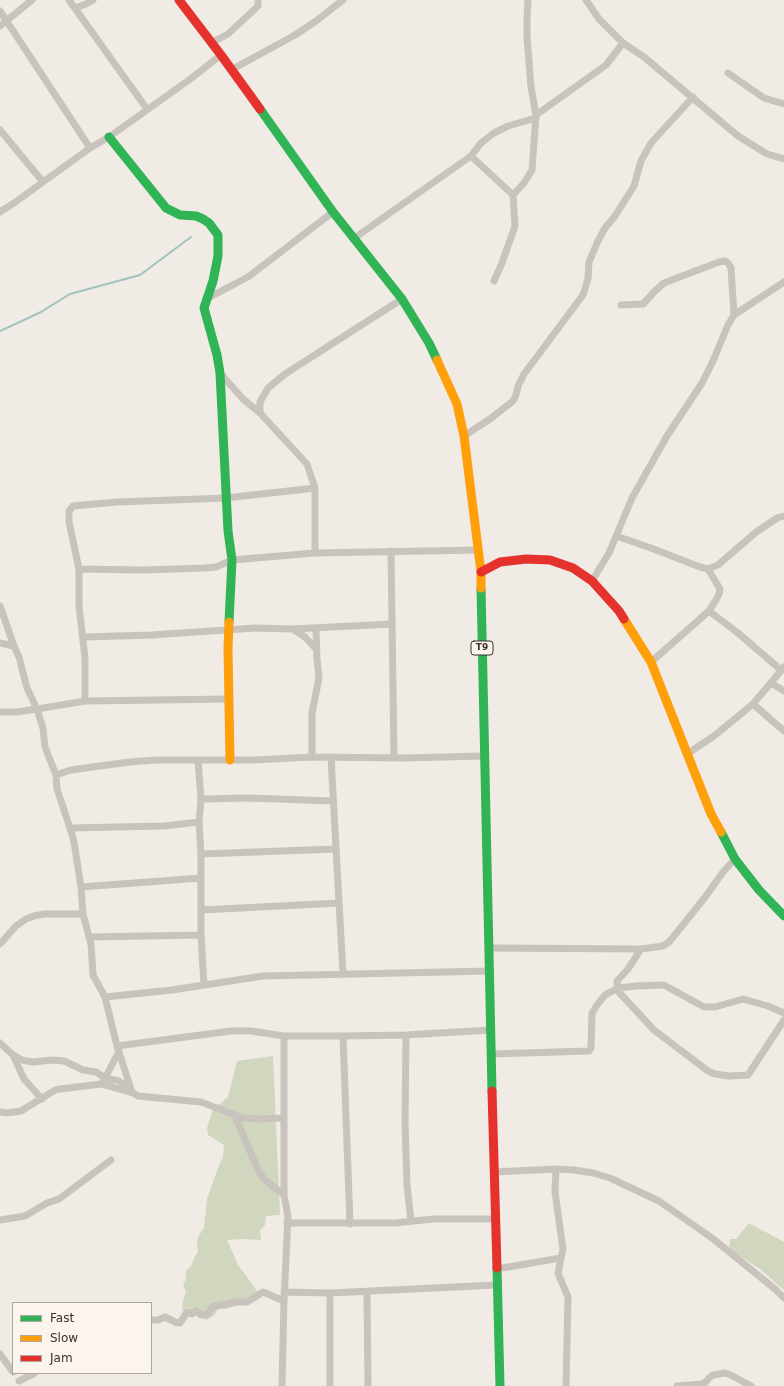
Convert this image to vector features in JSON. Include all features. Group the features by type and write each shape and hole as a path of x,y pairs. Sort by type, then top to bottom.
{"main road":[{"name":"T9","path":"179,0 221,55 333,212 402,299 429,343 457,404 464,436 481,572 490,971 490,1054 500,1386"},
{"path":"109,137 166,208 180,215 196,216 203,219 209,223 218,235 218,256 213,280 204,308 217,355 220,373 226,498 232,560 228,631 230,760"},
{"path":"481,572 500,562 526,559 550,560 573,568 592,581 619,610 651,662 711,814 735,859 759,890 784,916"}],"street":[{"path":"3,23 32,0"},
{"path":"69,0 147,110"},
{"path":"75,8 93,0"},
{"path":"211,43 228,34 258,6 258,0"},
{"path":"231,70 316,22 343,0"},
{"path":"494,280 502,263 514,226 513,195 524,183 532,170 536,117 531,88 527,37 528,0"},
{"path":"586,0 598,19 623,43 644,57 738,136 767,154 784,160"},
{"path":"0,11 3,23 46,78 62,106 90,148"},
{"path":"354,239 472,156 481,143 494,133 508,126 536,117 606,65 623,43"},
{"path":"0,212 90,148 109,137 189,80 221,55"},
{"path":"728,73 764,98 784,104"},
{"path":"464,436 490,419 513,401 524,374 584,295 588,279 589,262 597,243 605,228 615,216 634,186 641,161 652,143 693,97"},
{"path":"0,130 43,182"},
{"path":"472,156 513,195"},
{"path":"206,299 248,277 333,212"},
{"path":"621,305 643,304 664,283 725,261 731,268 734,315"},
{"path":"592,581 609,553 632,498 667,436 702,383 734,315 784,282"},
{"path":"260,414 260,402 268,388 285,374 402,299"},
{"path":"220,373 243,399 260,414 307,464 315,488 316,553"},
{"path":"85,701 85,658 84,637 79,606 79,569 69,522 69,510 73,506 117,502 226,498 315,488"},
{"path":"616,536 651,548 700,568 708,569 718,565 755,534 777,518 784,516"},
{"path":"79,569 198,569 216,567 232,560 316,553 478,550"},
{"path":"391,551 394,758"},
{"path":"651,662 709,611 719,594 720,589 708,569"},
{"path":"0,606 19,657 27,688 43,728 45,747 56,775 57,789 70,828 81,887 83,914 91,946 93,975 105,997 112,1020 118,1049 132,1092"},
{"path":"687,754 714,736 753,704 782,669 709,611"},
{"path":"84,637 228,631 255,628 292,629 392,624"},
{"path":"312,757 312,713 318,678 316,628"},
{"path":"292,629 306,637 316,649"},
{"path":"0,643 14,646"},
{"path":"771,683 784,691"},
{"path":"0,712 37,710 85,701 230,699"},
{"path":"753,704 784,731"},
{"path":"56,775 71,770 122,763 312,757 394,758 484,756"},
{"path":"330,757 343,974"},
{"path":"198,760 201,854 201,935 204,985"},
{"path":"200,799 248,798 333,801"},
{"path":"70,828 164,826 199,822"},
{"path":"201,854 336,849"},
{"path":"489,948 641,949 663,946 669,942 723,872 735,859"},
{"path":"81,887 201,878"},
{"path":"201,910 339,903"},
{"path":"1,942 16,926 26,919 34,916 44,914 83,914"},
{"path":"89,937 201,935"},
{"path":"641,949 628,969 617,981 617,989 654,1030 708,1071 729,1076 748,1075 784,1020"},
{"path":"105,997 172,990 263,976 490,971"},
{"path":"490,1054 589,1051 591,1048 592,1013 597,1005 605,995 617,989 636,986 664,985 704,1007 715,1007 743,999 768,1006 784,1013"},
{"path":"118,1049 231,1031 251,1031 284,1036 343,1036 406,1035 490,1030"},
{"path":"406,1035 406,1185 411,1221"},
{"path":"282,1386 284,1292 288,1216 284,1195 284,1036"},
{"path":"343,1036 350,1224"},
{"path":"0,1043 22,1060 33,1062 52,1060 64,1061 83,1070 96,1072 103,1081"},
{"path":"103,1081 118,1049"},
{"path":"14,1055 24,1079 42,1099"},
{"path":"0,1112 6,1114 21,1112 57,1089 103,1081 132,1092 138,1096 201,1102 235,1116 252,1120 284,1118"},
{"path":"235,1116 259,1172 264,1179 284,1195"},
{"path":"0,1220 20,1218 30,1214 47,1202 59,1199 111,1160"},
{"path":"494,1172 556,1169 593,1173 610,1178 659,1201 712,1238 776,1289 784,1298"},
{"path":"556,1169 555,1188 563,1249 558,1273 568,1297 566,1386"},
{"path":"287,1223 350,1224 395,1223 433,1219 495,1219"},
{"path":"496,1269 561,1258"},
{"path":"284,1292 367,1292 496,1286"},
{"path":"152,1320 158,1320 165,1317 180,1323 187,1312 192,1314 196,1311 201,1315 206,1315 212,1307 220,1304 247,1302 263,1292 284,1301"},
{"path":"367,1292 368,1386"},
{"path":"330,1293 330,1386"},
{"path":"0,1354 12,1371"},
{"path":"676,1386 701,1384 706,1382 713,1375 725,1373 751,1386"},
{"path":"15,1374 22,1383 33,1374"}],"green space":[{"path":"273,1056 280,1215 266,1216 265,1225 260,1230 261,1240 227,1240 238,1265 258,1292 234,1306 225,1309 218,1307 215,1315 206,1320 188,1308 182,1311 186,1292 183,1285 186,1279 186,1271 191,1266 198,1252 197,1242 198,1237 204,1228 207,1199 223,1157 224,1145 208,1135 207,1128 213,1109 228,1097 237,1061"},
{"path":"749,1223 784,1242 784,1290 760,1269 729,1249 730,1239 736,1239"}],"waterway":[{"path":"0,331 41,312 70,294 140,275 191,237"}],"traffic: fast":[{"path":"260,109 333,212 402,299 429,343 437,360"},
{"path":"109,137 166,208 180,215 196,216 203,219 209,223 218,235 218,256 213,281 204,308 217,355 220,373 228,531 232,560 229,622"},
{"path":"481,588 492,1091"},
{"path":"721,832 735,859 759,890 784,916"},
{"path":"497,1268 500,1386"}],"traffic: slow":[{"path":"437,360 457,404 464,436 481,572 481,588"},
{"path":"624,619 651,662 711,814 721,832"},
{"path":"229,622 230,760"}],"traffic: jam":[{"path":"179,0 260,109"},
{"path":"481,572 500,562 526,559 550,560 573,568 592,581 619,611 624,619"},
{"path":"492,1091 497,1268"}]}
